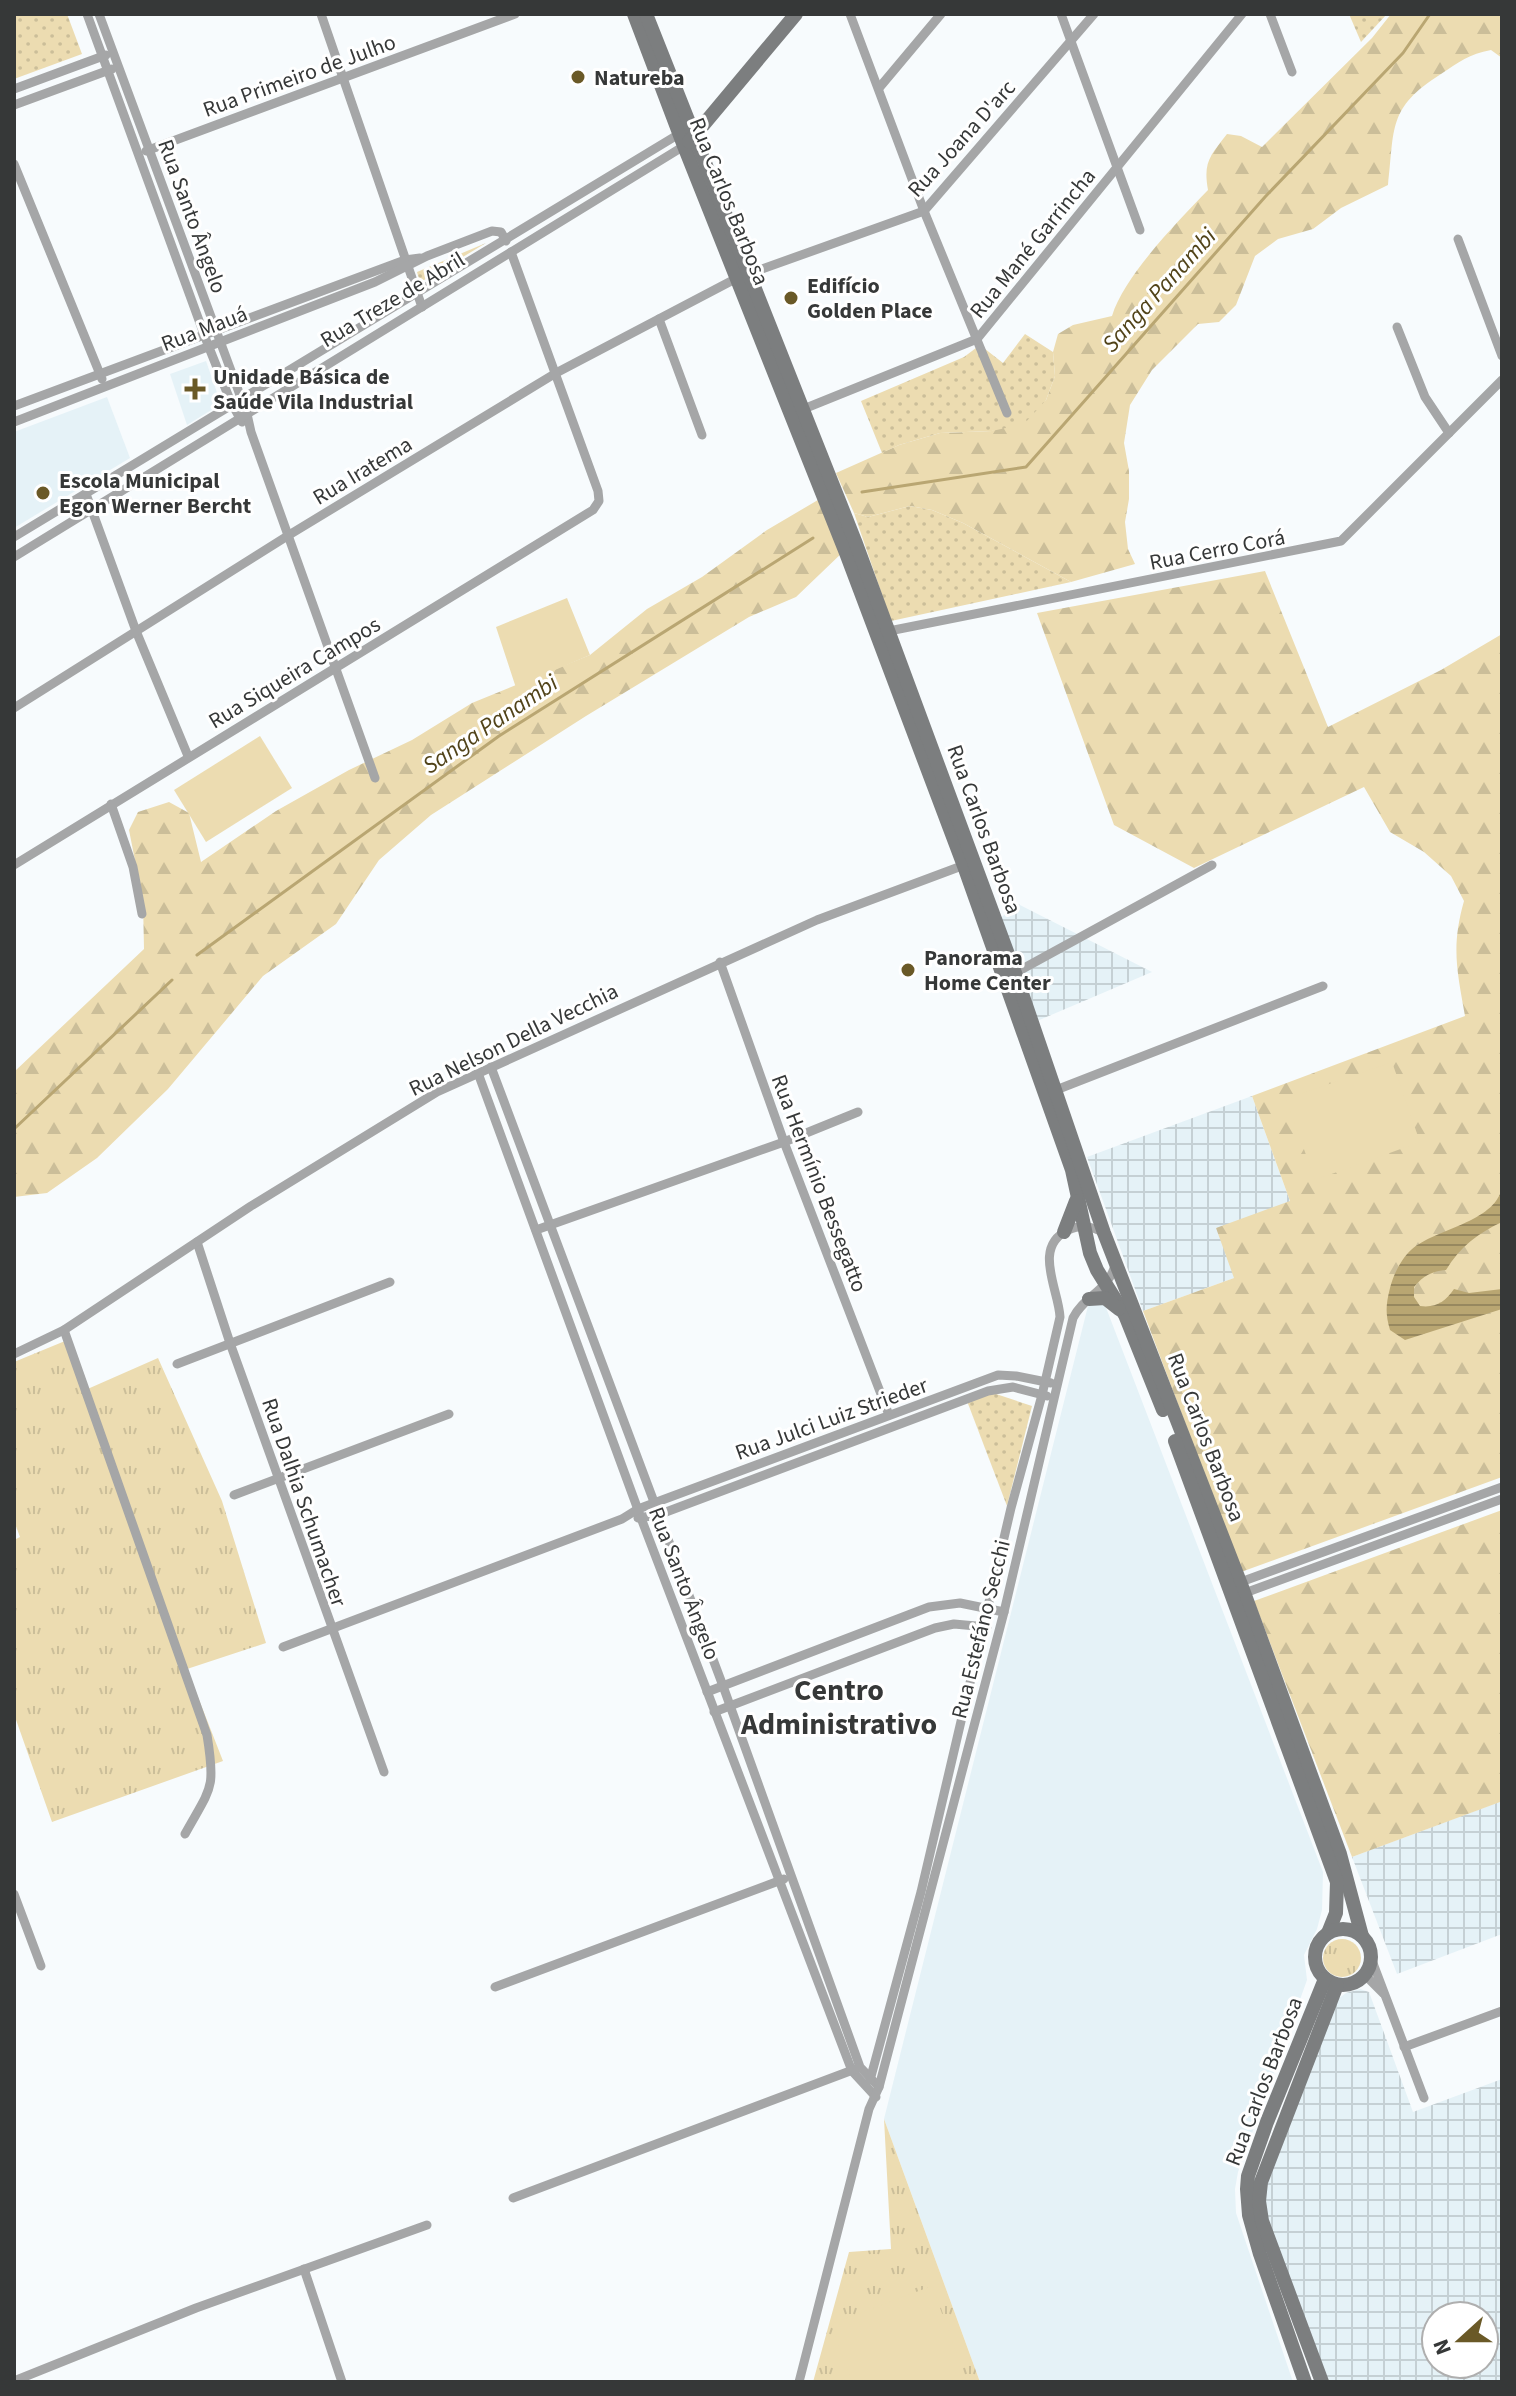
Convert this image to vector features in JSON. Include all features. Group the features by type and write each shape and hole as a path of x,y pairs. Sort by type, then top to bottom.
{"street":[{"path":"14,89 108,55 87,14"},
{"name":"Rua Santo Ângelo","path":"99,14 108,55 108,71 206,341 251,432 375,778"},
{"path":"321,14 422,307"},
{"name":"Rua Primeiro de Julho","path":"139,154 515,14"},
{"name":"Rua Carlos Barbosa","path":"634,14 687,136 798,411 969,864 1072,1170 1082,1225 1094,1262 1125,1315 1174,1425"},
{"name":"Rua Carlos Barbosa","path":"646,14 687,136"},
{"name":"Rua Treze de Abril","path":"14,557 511,252 706,123 796,14"},
{"path":"850,14 924,211 1007,413"},
{"path":"879,88 941,14"},
{"path":"1061,14 1140,230"},
{"name":"Rua Joana D'arc","path":"744,276 924,211 1094,14"},
{"name":"Rua Mané Garrincha","path":"798,411 977,339 1242,14"},
{"path":"1270,14 1292,72"},
{"name":"Rua Santo Ângelo","path":"108,55 119,67 150,149 217,336 236,402"},
{"path":"14,105 119,67"},
{"name":"Rua Treze de Abril","path":"14,537 416,293 687,136"},
{"path":"14,164 105,386"},
{"name":"Rua Mauá","path":"14,422 217,336 492,231 501,232 506,241"},
{"path":"1458,239 1502,356"},
{"path":"511,252 556,373"},
{"name":"Rua Iratema","path":"14,708 289,535 556,373 744,276"},
{"path":"659,319 702,435"},
{"path":"1397,327 1425,397 1449,433"},
{"path":"14,406 99,374 206,341"},
{"name":"Rua Siqueira Campos","path":"14,865 593,510 599,501 598,491 556,373"},
{"name":"Rua Cerro Corá","path":"883,632 1341,541 1502,380"},
{"path":"86,494 136,631 188,756"},
{"path":"111,804 133,867 142,914"},
{"name":"Rua Carlos Barbosa","path":"969,864 1015,973 1174,1425 1340,1854 1362,1936 1371,1950 1371,1958 1424,2098"},
{"name":"Rua Nelson Della Vecchia","path":"14,1354 64,1330 197,1242 437,1092 817,920 969,864"},
{"path":"1015,973 1212,865"},
{"name":"Rua Hermínio Bessegatto","path":"720,962 784,1142 889,1415"},
{"path":"1056,1090 1323,986"},
{"name":"Rua Santo Ângelo","path":"491,1067 723,1686 856,2069 870,2079"},
{"name":"Rua Santo Ângelo","path":"478,1073 714,1712 856,2069 874,2091"},
{"path":"536,1230 784,1142 858,1112"},
{"path":"874,2091 870,2079 932,1844 1011,1508 1060,1317 1051,1282 1049,1256 1054,1243 1064,1232 1078,1197"},
{"path":"1064,1232 1082,1225 1104,1233"},
{"name":"Rua Dalhia Schumacher","path":"197,1242 331,1630 384,1772"},
{"path":"1107,1285 1116,1262"},
{"path":"177,1364 390,1282"},
{"name":"Rua Estefáno Secchi","path":"799,2382 869,2109 944,1849 1073,1318 1089,1299 1107,1285"},
{"path":"1089,1299 1105,1298 1125,1315"},
{"path":"64,1330 207,1735 212,1766 210,1791 185,1834"},
{"name":"Rua Julci Luiz Strieder","path":"640,1514 654,1503 998,1375 1045,1381 1058,1386"},
{"name":"Rua Julci Luiz Strieder","path":"283,1647 622,1519 640,1514 658,1515 988,1391 1013,1387 1054,1398"},
{"path":"234,1495 449,1414"},
{"path":"1236,1590 1502,1487"},
{"path":"1236,1590 1502,1499"},
{"name":"Rua Carlos Barbosa","path":"1236,1590 1337,1882 1336,1913 1314,1955 1319,1972 1331,1982"},
{"path":"707,1692 929,1607 960,1603 1004,1612"},
{"path":"714,1712 935,1628 954,1624 999,1628"},
{"path":"932,1844 944,1849"},
{"path":"495,1987 791,1876"},
{"path":"15,1900 41,1966"},
{"path":"1328,1933 1346,1929 1362,1936"},
{"path":"1331,1982 1357,1982 1365,1975 1371,1958"},
{"name":"Rua Carlos Barbosa","path":"1365,1975 1385,1996"},
{"name":"Rua Carlos Barbosa","path":"1322,2382 1249,2215 1247,2189 1248,2176 1267,2122 1331,1982"},
{"name":"Rua Carlos Barbosa","path":"1305,2382 1259,2201 1261,2182 1331,1982"},
{"path":"1404,2047 1502,2011"},
{"path":"513,2198 856,2069"},
{"path":"1267,2122 1281,2130"},
{"path":"14,2381 155,2323 427,2225"},
{"path":"304,2269 342,2382"}],"shaded area":[{"name":"Unidade Básica de Saúde Vila Industrial","path":"206,361 221,404 187,425 170,374"},
{"name":"Escola Municipal Egon Werner Bercht","path":"107,397 130,458 14,528 14,432"},
{"path":"1016,903 1152,972 1037,1021 1000,919"},
{"path":"1252,1096 1290,1201 1234,1278 1143,1311 1087,1157"},
{"path":"1502,1188 1502,1222 1470,1242 1446,1270 1432,1273 1421,1280 1414,1287 1414,1297 1420,1306 1431,1306 1444,1301 1454,1289 1469,1293 1502,1289 1502,1309 1405,1340 1390,1330 1388,1299 1393,1278 1404,1257 1422,1242 1488,1209 1497,1200"},
{"path":"1089,1302 1105,1305 1323,1872 1322,1910 1317,1929 1304,1955 1307,1980 1238,2172 1235,2189 1236,2213 1293,2382 980,2382 884,2119"},
{"path":"1502,1693 1502,1934 1397,1974 1352,1857 1499,1802"},
{"path":"1360,1989 1369,1992 1413,2112 1502,2079 1502,2382 1329,2382 1267,2221 1264,2188 1338,1999"}],"green space":[{"path":"14,14 67,14 82,54 14,79"},
{"path":"1349,14 1387,14 1361,42"},
{"path":"1391,14 1502,14 1502,58 1491,50 1476,54 1424,86 1402,109 1397,121 1388,185 1341,208 1313,229 1278,239 1255,256 1236,305 1219,322 1198,324 1152,370 1130,405 1124,443 1129,471 1125,522 1128,549 1135,564 1071,582 963,523 932,510 910,506 868,517 854,513 836,473 899,445 940,433 992,431 1046,400 1055,376 1053,352 1058,334 1073,325 1112,316 1118,300 1140,266 1208,190 1206,173 1209,160 1227,134 1241,136 1262,147 1372,38"},
{"path":"486,243 428,278 420,282 417,272"},
{"path":"1025,334 1053,352 1055,376 1046,400 1024,424 992,431 940,433 882,453 861,401 964,357 980,345 1003,363"},
{"path":"823,497 844,551 796,597 749,617 431,815 379,860 336,924 263,976 168,1089 97,1158 47,1193 14,1197 14,1072 144,949 143,901 129,830 138,812 169,802 189,813 201,862 276,811 349,770 412,740 472,703 590,655 647,609 702,577 767,530"},
{"path":"910,506 932,510 963,523 1071,582 891,621 854,513 868,517"},
{"path":"1265,571 1328,727 1441,670 1502,634 1502,1477 1241,1572 1143,1311 1234,1278 1216,1228 1290,1201 1252,1096 1465,1016 1456,945 1464,901 1451,876 1424,852 1390,832 1364,787 1194,868 1114,825 1037,613"},
{"path":"567,598 590,655 520,685 519,697 496,627"},
{"path":"260,736 292,788 206,842 174,790"},
{"path":"1392,1062 1420,1142 1315,1180 1286,1099"},
{"path":"65,1341 83,1391 158,1358 222,1501 266,1643 187,1669 223,1761 52,1822 14,1714 14,1540 20,1537 14,1521 14,1362"},
{"path":"990,1392 1032,1406 1007,1506 967,1401"},
{"path":"1502,1510 1500,1802 1352,1857 1254,1601"},
{"path":"1342,1939 1356,1944 1361,1958 1356,1972 1342,1977 1328,1972 1323,1958 1328,1944"},
{"path":"884,2119 980,2382 813,2382 849,2252 891,2249"},
{"path":"932,2286 967,2382 852,2382 831,2324"}],"waterway":[{"name":"Sanga Panambi","path":"862,492 1026,467 1265,197 1403,53 1430,14"},
{"name":"Sanga Panambi","path":"197,955 499,736 813,538"},
{"name":"Sanga Panambi","path":"14,1129 172,980"}],"place":[{"name":"Natureba","path":"578,77"},
{"name":"Edifício Golden Place","path":"791,298"},
{"name":"Unidade Básica de Saúde Vila Industrial","path":"195,389"},
{"name":"Escola Municipal Egon Werner Bercht","path":"43,493"},
{"name":"Panorama Home Center","path":"908,970"}],"district":[{"name":"Centro Administrativo","path":"839,1707"}]}
